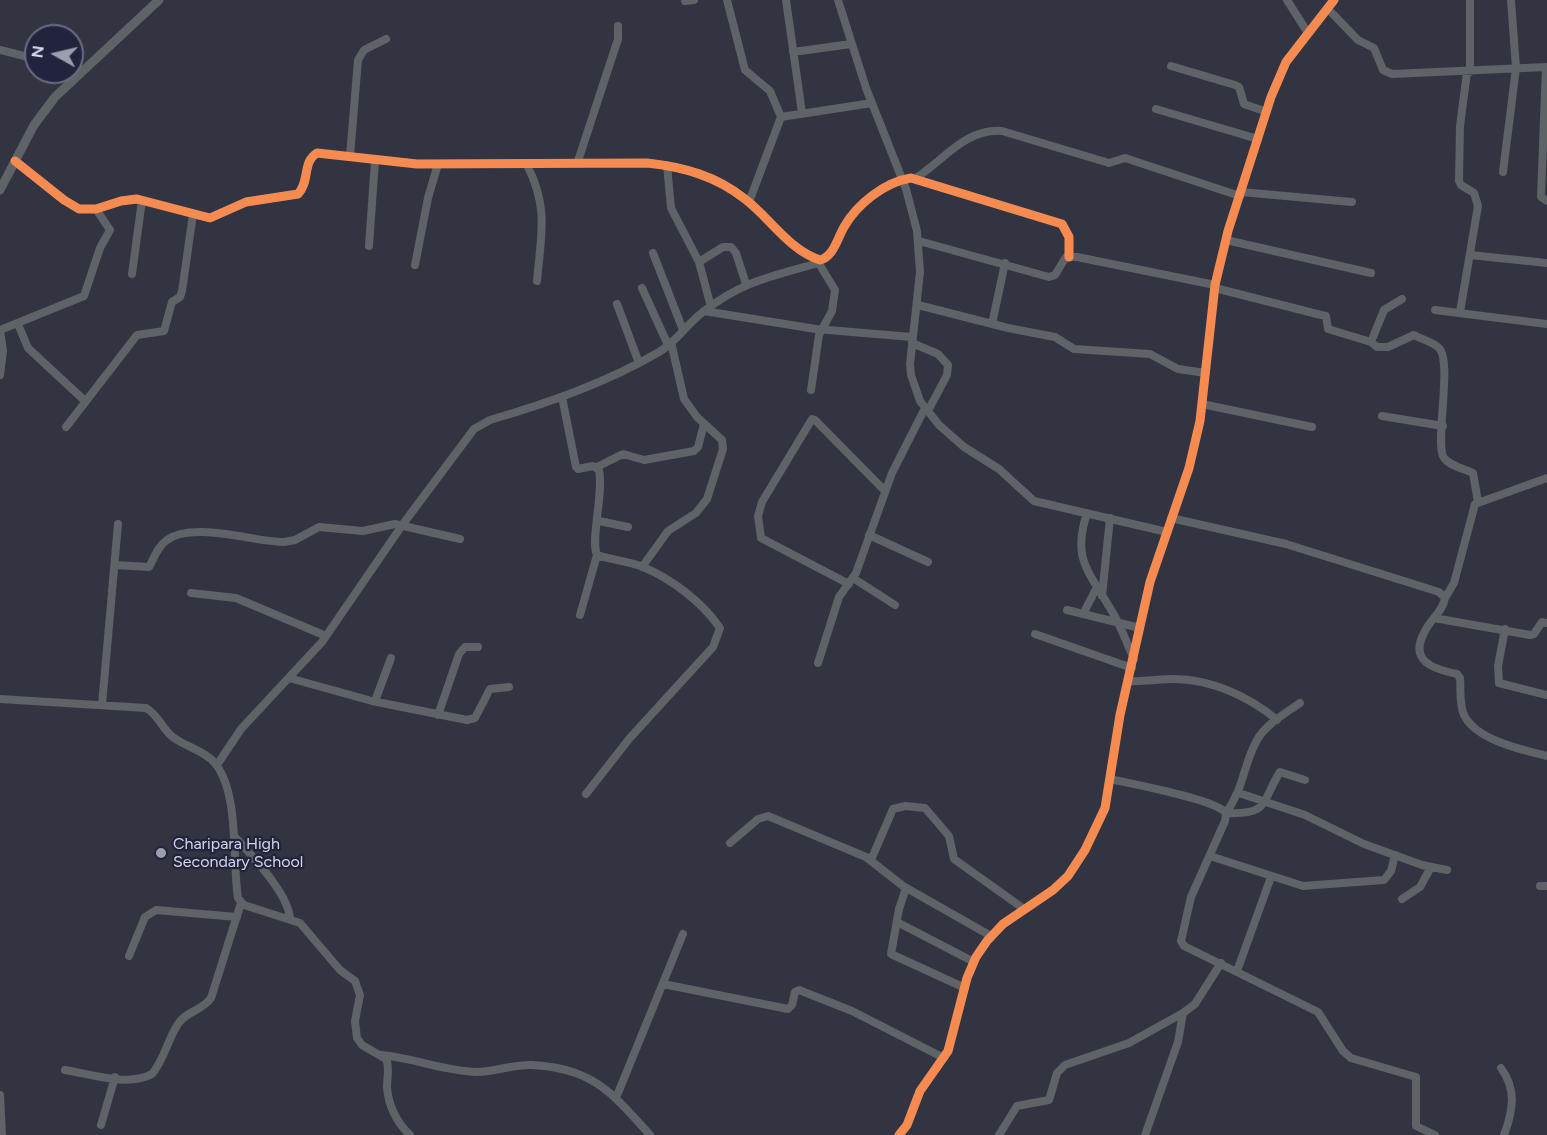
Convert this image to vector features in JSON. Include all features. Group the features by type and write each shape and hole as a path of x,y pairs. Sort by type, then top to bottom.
{"street":[{"path":"84,63 159,0"},
{"path":"685,1 694,0"},
{"path":"727,0 745,70 770,90 781,117 749,202"},
{"path":"786,0 802,113"},
{"path":"838,0 851,44 902,180 919,241 918,305 912,340 910,375 920,401 964,447 999,469 1034,501 1167,532"},
{"path":"1287,0 1308,33"},
{"path":"899,1135 907,1125 920,1091 944,1058 974,962 992,936 1068,876 1105,808 1128,681 1150,582 1189,468 1202,404 1215,286 1226,240 1267,112 1286,62 1334,0"},
{"path":"1460,312 1478,197 1459,181 1460,126 1469,72 1470,0"},
{"path":"1503,172 1516,68 1511,0"},
{"path":"1328,9 1358,40 1374,48 1380,66 1386,72 1469,72 1547,67 1541,197 1547,201"},
{"path":"577,164 618,39 618,26"},
{"path":"350,156 358,60 363,50 386,39"},
{"path":"793,52 851,44"},
{"path":"0,50 24,56"},
{"path":"1171,66 1235,85 1239,87 1244,104 1267,112"},
{"path":"0,190 50,102 65,84"},
{"path":"781,117 872,103"},
{"path":"1156,109 1258,139"},
{"path":"916,178 972,135 990,130 1002,131 1109,163 1125,158 1240,194 1352,202"},
{"path":"15,161 70,205 79,209 96,209 129,199 142,200 210,218 246,202 295,196 302,190 308,163 313,155 324,152 375,161 438,164 667,165 705,176 724,185 749,202 798,248 819,261 835,290 832,312 819,335 811,390"},
{"path":"369,246 375,161"},
{"path":"415,265 428,198 438,164"},
{"path":"527,165 536,183 542,207 537,281"},
{"path":"667,165 671,208 699,262 708,309"},
{"path":"217,765 241,729 326,636 403,524 474,429 490,420 594,385 639,363 670,343 708,309 746,284 826,258 844,225 856,210 872,195 902,180 916,178 1062,224 1069,237 1069,257"},
{"path":"132,274 142,200"},
{"path":"0,375 3,351 0,330 79,300 87,292 98,255 110,230 96,209"},
{"path":"66,427 137,335 164,331 172,302 180,297 182,291 192,214"},
{"path":"1226,240 1371,273"},
{"path":"919,241 1053,277 1063,259 1069,257 1122,265 1215,286 1326,316 1329,329 1371,342 1381,348 1414,335 1441,352 1443,458 1473,473 1478,502"},
{"path":"699,262 723,247 731,247 736,253 746,284"},
{"path":"653,253 683,330"},
{"path":"1470,255 1547,263"},
{"path":"992,324 1005,263"},
{"path":"642,288 670,343 684,399 704,424 722,440 723,449 707,499 696,513 668,531 642,567"},
{"path":"1371,342 1383,310 1402,299"},
{"path":"617,304 639,363"},
{"path":"918,305 1055,337 1074,349 1150,354 1178,369 1206,373"},
{"path":"708,309 822,329 912,340 938,354 948,365 947,375 885,491 851,581 837,602 818,663"},
{"path":"1435,310 1547,324"},
{"path":"18,324 28,348 85,400"},
{"path":"562,397 578,469 597,467 623,454 644,460 694,451 698,447 704,424"},
{"path":"1202,404 1312,427"},
{"path":"1382,416 1443,426"},
{"path":"885,491 812,419 762,502 758,516 761,538 895,605"},
{"path":"580,615 597,555 594,548 599,521 601,476 597,467"},
{"path":"1547,478 1478,502 1472,510 1454,583 1444,604 1424,632 1421,655 1430,668 1457,674 1460,678 1461,708 1465,718 1500,744 1547,756"},
{"path":"1087,513 1079,548 1096,589 1102,596 1134,659"},
{"path":"1102,596 1110,518"},
{"path":"1171,518 1286,544 1439,592 1445,598"},
{"path":"599,521 628,527"},
{"path":"102,705 118,524"},
{"path":"115,565 148,567 165,541 182,533 204,533 284,542 295,540 319,527 363,531 403,524 460,539"},
{"path":"868,535 928,562"},
{"path":"586,794 629,739 713,647 719,636 720,628 714,619 667,579 642,567 597,555"},
{"path":"1083,614 1096,589"},
{"path":"191,593 236,598 326,636"},
{"path":"1067,610 1140,628"},
{"path":"1434,618 1534,634 1542,622 1547,623"},
{"path":"1505,629 1498,666 1499,683 1547,695"},
{"path":"1035,634 1058,644 1132,668"},
{"path":"438,715 459,654 465,646 478,647"},
{"path":"375,701 391,658"},
{"path":"289,678 375,701 467,720 475,718 490,689 508,687"},
{"path":"1128,681 1174,679 1205,682 1257,704 1277,720"},
{"path":"0,699 139,707 152,712 171,736 208,757 217,765 226,791 235,837 237,893 241,903 215,990 208,1003 183,1017 152,1074 138,1078 115,1077 65,1070"},
{"path":"1300,703 1277,720 1257,740 1239,793 1226,813 1191,897 1181,941 1185,946 1318,1012 1343,1051 1351,1058 1416,1077 1416,1126 1435,1135"},
{"path":"1110,778 1207,802 1223,809 1226,813 1242,815 1267,802 1280,772 1305,780"},
{"path":"1239,793 1305,815 1364,844 1431,867 1447,870"},
{"path":"871,860 893,809 905,806 924,808 949,836 954,858 1024,909"},
{"path":"730,843 758,819 768,816 871,860 906,888 992,936"},
{"path":"235,837 268,876 286,904 290,919"},
{"path":"1210,856 1303,886 1384,879 1391,871 1395,855"},
{"path":"1402,899 1420,887 1431,867"},
{"path":"1237,971 1271,877"},
{"path":"906,888 891,954 965,988"},
{"path":"241,903 290,919 305,927 340,970 358,985 360,995 355,1021 357,1038 362,1045 381,1055 463,1071 479,1072 532,1065 573,1072 603,1085 650,1135"},
{"path":"129,956 145,917 156,910 237,916"},
{"path":"897,922 974,962"},
{"path":"616,1098 683,934"},
{"path":"999,1135 1017,1106 1049,1100 1057,1073 1065,1065 1129,1043 1184,1013 1195,1004 1221,963"},
{"path":"663,984 788,1009 792,1005 795,992 799,990 852,1011 944,1058"},
{"path":"1145,1135 1178,1042 1184,1013"},
{"path":"381,1055 388,1063 387,1088 392,1111 410,1135"},
{"path":"1501,1068 1510,1084 1513,1110 1504,1135"},
{"path":"101,1125 115,1077"},
{"path":"0,1095 2,1135"},
{"path":"907,1125 910,1135"}],"cycle path":[{"path":"899,1135 907,1125 920,1091 948,1051 967,978 976,957 1003,924 1053,890 1068,876 1085,850 1105,808 1120,715 1150,582 1189,468 1200,421 1215,285 1228,231 1271,97 1286,62 1334,0"},
{"path":"15,161 79,209 96,209 121,201 137,199 210,218 246,202 298,194 304,184 309,162 317,153 417,164 647,163 687,170 723,184 745,199 799,249 820,260 829,255 844,227 864,202 891,184 911,178 1062,224 1069,237 1069,257"}],"place":[{"name":"Charipara High Secondary School","path":"161,853"}]}
